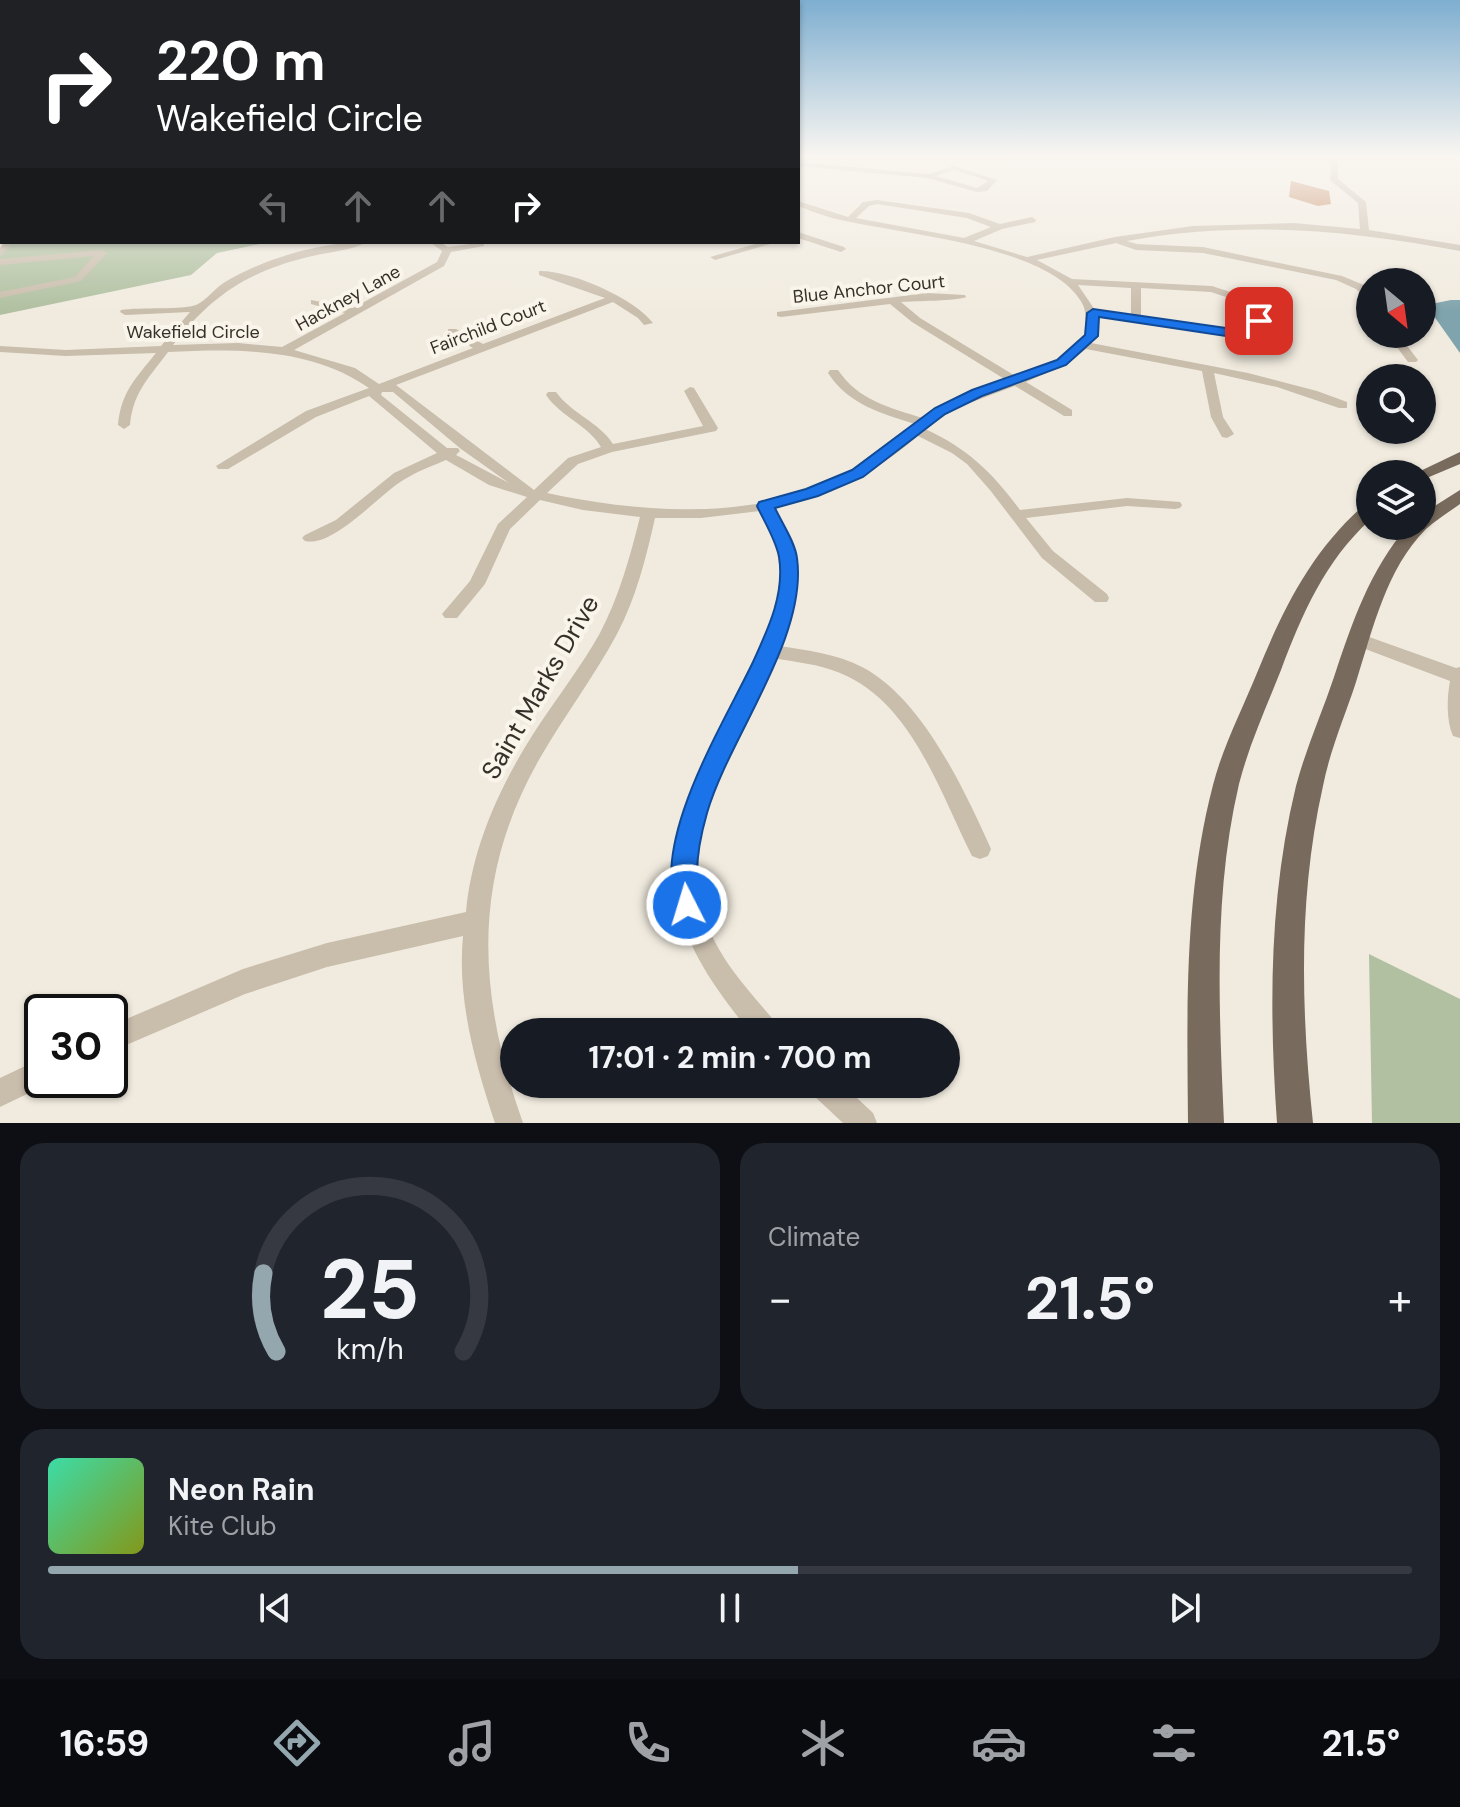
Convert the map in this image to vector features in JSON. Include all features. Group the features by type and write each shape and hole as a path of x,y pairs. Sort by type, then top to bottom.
{"main road":[{"path":"1436,468 1460,457"},
{"path":"1436,513 1460,495"},
{"path":"1206,1123 1203,1017 1209,871 1227,781 1307,582 1342,535 1356,522"},
{"path":"1295,1123 1288,964 1290,907 1299,832 1317,757 1358,639 1392,561 1408,540"}],"street":[{"path":"808,206 849,220 969,241 1029,259 1070,282 1085,298 1093,313 1091,336 1084,345 1291,387 1343,405"},
{"path":"849,220 863,206"},
{"path":"906,206 969,216 999,227"},
{"path":"1362,206 1365,231"},
{"path":"969,241 999,227 1032,220"},
{"path":"1029,259 1113,239 1239,223 1301,224 1365,231 1460,248"},
{"path":"800,236 841,249"},
{"path":"1113,239 1136,247 1209,251 1339,278 1356,285"},
{"name":"Hackney Lane","path":"124,425 126,405 134,388 200,308 245,276 356,244"},
{"path":"437,244 447,250 481,244"},
{"path":"715,257 765,244"},
{"path":"334,250 347,258"},
{"name":"Hackney Lane","path":"284,351 436,268 445,260 447,250"},
{"path":"0,262 102,253 78,279 0,295"},
{"path":"542,273 566,278 611,299 640,313 648,323"},
{"path":"1070,282 1136,288 1201,289 1234,294 1255,306 1259,321 1247,330 1226,332 1093,313"},
{"path":"1136,288 1136,319"},
{"name":"Blue Anchor Court","path":"781,314 892,300 961,297"},
{"name":"Fairchild Court","path":"223,466 293,422 611,299"},
{"path":"892,300 916,320 1068,413"},
{"path":"315,302 355,312"},
{"path":"125,312 200,308"},
{"path":"452,331 482,348"},
{"name":"Wakefield Circle","path":"377,388 375,396 446,454 489,480 589,507 648,514 712,513 765,506 812,493 858,474 920,427 968,397 1062,363 1084,345"},
{"name":"Wakefield Circle","path":"0,349 58,353 238,346 284,351 351,370 377,388 396,389 466,446 535,494"},
{"path":"1403,348 1412,360"},
{"path":"1208,371 1217,417 1227,434"},
{"path":"834,373 844,389 858,398 920,427 974,460 1047,554 1101,598"},
{"path":"451,614 477,584 503,527 573,461 609,449 711,428 690,391"},
{"path":"552,395 560,406 600,434 609,449"},
{"path":"310,538 341,523 399,476 466,446"},
{"path":"1017,515 1127,502 1175,505"},
{"path":"754,1018 714,968 687,905 683,876 685,844 697,806 768,651 789,592 790,567 784,543 765,506"},
{"name":"Saint Marks Drive","path":"509,1123 492,1080 474,993 475,922 486,864 509,796 609,631 630,582 648,514"},
{"path":"1358,639 1459,676 1460,730"},
{"path":"768,651 845,668 889,695 910,721 980,849"},
{"path":"128,1031 174,1009 299,964 475,922"},
{"path":"0,1093 24,1081"},
{"path":"837,1098 863,1123"}],"green space":[{"path":"7,244 260,244 217,253 191,275 0,315 0,251"},
{"path":"1369,954 1460,999 1460,1123 1372,1123"}],"water":[{"path":"1460,300 1460,353 1436,319 1436,303"}],"route":[{"path":"687,905 683,876 685,844 697,806 776,635 789,592 788,555 765,506 812,493 858,474 885,457 940,411 977,393 1062,363 1091,336 1093,313 1226,332 1247,330 1259,321"}]}
